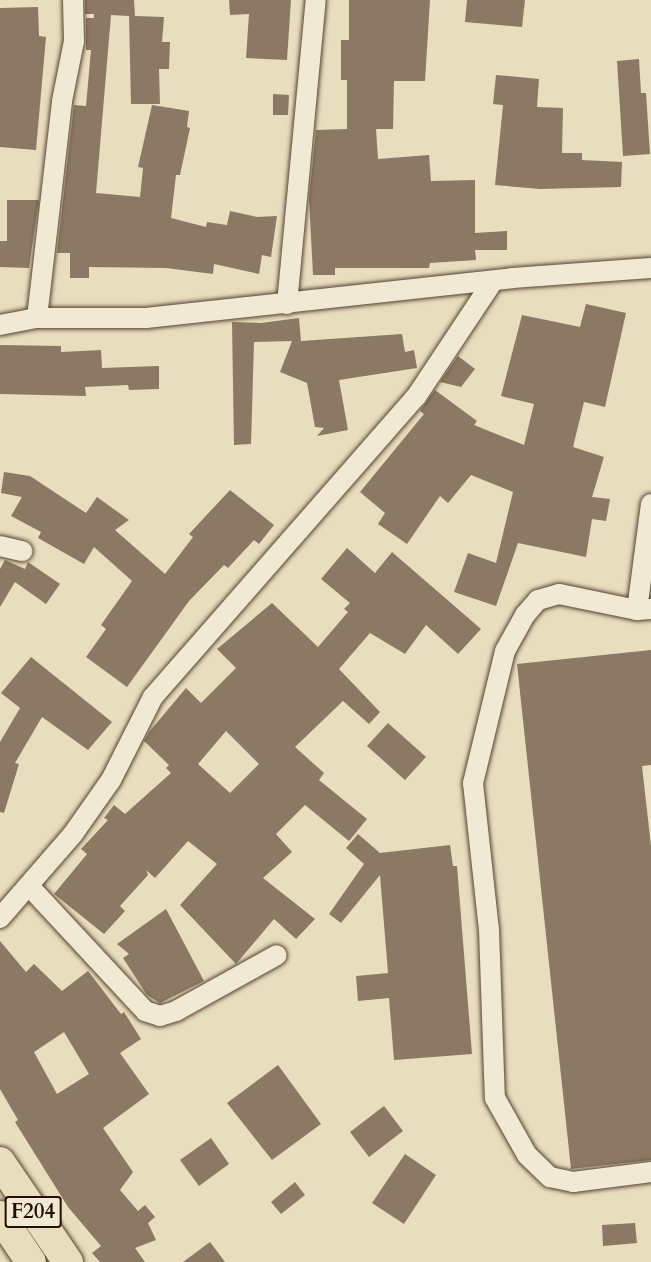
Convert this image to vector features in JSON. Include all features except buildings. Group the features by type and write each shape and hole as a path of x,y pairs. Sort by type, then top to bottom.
{"main road":[{"name":"F204","path":"0,1162 68,1262"},
{"name":"F204","path":"0,1216 31,1262"}],"street":[{"path":"37,318 62,101 74,41 73,0"},
{"path":"287,304 316,0"},
{"path":"0,325 37,318 146,318 493,281 651,268"},
{"path":"0,918 29,886 111,780 153,697 416,397 493,281"},
{"path":"651,504 644,610 558,594 538,600 525,615 505,651 472,783 489,930 495,1098 527,1155 550,1177 573,1182 651,1172"},
{"path":"0,546 21,551"},
{"path":"29,886 146,1011 160,1016 176,1011 277,955"}]}
